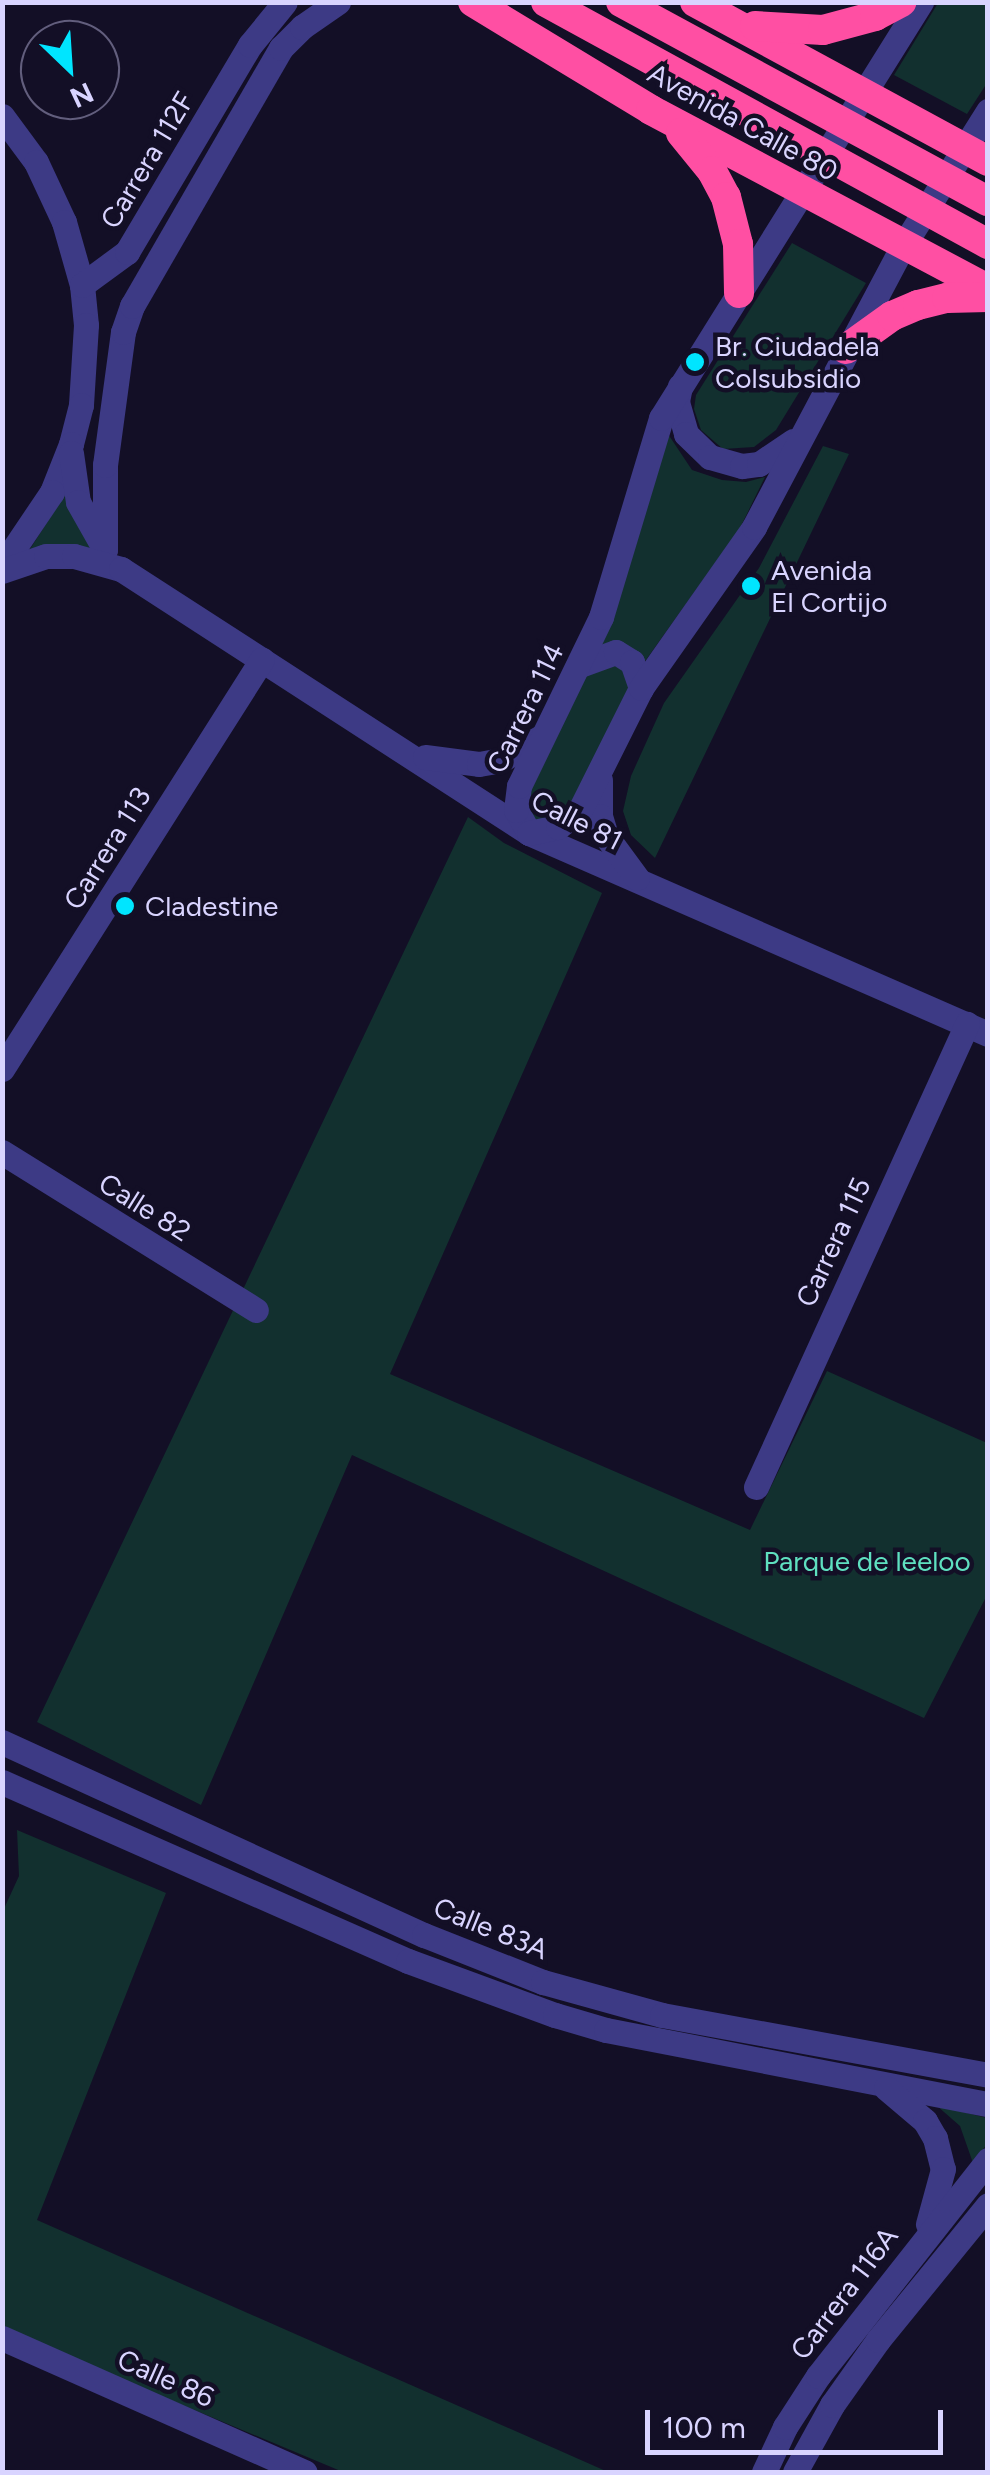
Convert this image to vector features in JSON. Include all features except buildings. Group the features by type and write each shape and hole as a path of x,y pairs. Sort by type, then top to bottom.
{"highway":[{"name":"Avenida Calle 80","path":"473,2 652,110 988,290"},
{"name":"Avenida Calle 80","path":"546,2 988,244"},
{"name":"Avenida Calle 80","path":"622,2 988,200"},
{"path":"696,2 976,154"},
{"path":"724,16 756,26 823,30 875,16 901,2"},
{"path":"652,110 696,148 726,198 738,244 738,292"},
{"path":"846,349 892,316 918,305 947,298 988,297"}],"street":[{"name":"Carrera 112F","path":"82,285 127,252 250,45 286,2"},
{"path":"113,559 105,465 123,332 132,306 282,48 302,27 338,2"},
{"name":"Carrera 114","path":"529,833 520,819 515,798 541,737 580,665 609,592 654,436 680,386 921,2"},
{"path":"529,833 558,827 570,820 600,775 641,688 754,527 799,434 924,210 944,178 976,154 988,111"},
{"path":"2,116 51,192 82,285 86,365 71,444 52,492 2,568"},
{"path":"680,386 678,402 686,434 697,447 726,464 759,464 774,457 799,434"},
{"name":"Calle 81","path":"71,444 78,502 113,559 529,833 977,1029"},
{"name":"Calle 81","path":"2,568 46,556 113,559"},
{"path":"580,665 605,654 626,656 637,670 641,688"},
{"name":"Carrera 113","path":"2,1069 262,658"},
{"path":"407,750 456,764 479,764 522,750 541,737"},
{"path":"600,775 599,806 606,836 628,871 644,885"},
{"name":"Carrera 115","path":"756,1486 977,1029"},
{"name":"Calle 82","path":"2,1152 256,1310"},
{"name":"Calle 83A","path":"2,1742 424,1935 659,2027 879,2083 988,2104"},
{"name":"Calle 83A","path":"2,1782 408,1961 532,2008 988,2075"},
{"path":"532,2008 543,1982"},
{"path":"879,2083 909,2105 935,2138 944,2168 923,2238"},
{"name":"Carrera 116A","path":"764,2472 785,2428 818,2376 988,2160"},
{"name":"Carrera 116A","path":"795,2472 832,2405 878,2340 988,2205"},
{"name":"Calle 86","path":"2,2338 305,2472"}],"green space":[{"path":"938,3 987,3 987,83 967,114 894,75"},
{"path":"792,243 866,283 776,430 754,447 723,449 701,430 694,409 696,395"},
{"path":"666,431 692,470 722,480 746,482 765,477 740,528 643,664 594,650"},
{"path":"823,446 849,454 655,858 631,835 623,811 631,776 664,703 759,568"},
{"path":"67,491 92,549 30,549"},
{"path":"600,663 624,668 630,686 574,806 539,823 527,811 530,786 586,669"},
{"name":"Parque de leeloo","path":"468,817 504,843 602,893 390,1374 750,1530 827,1371 987,1443 987,1595 924,1718 352,1455 201,1805 37,1722"},
{"path":"17,1830 166,1893 37,2220 608,2472 343,2472 3,2330 2,1913 19,1876"},
{"path":"936,2105 987,2118 987,2144 973,2163 960,2126"}],"place":[{"name":"Br. Ciudadela Colsubsidio","path":"695,362"},
{"name":"Avenida El Cortijo","path":"751,586"},
{"name":"Cladestine","path":"125,906"}]}
